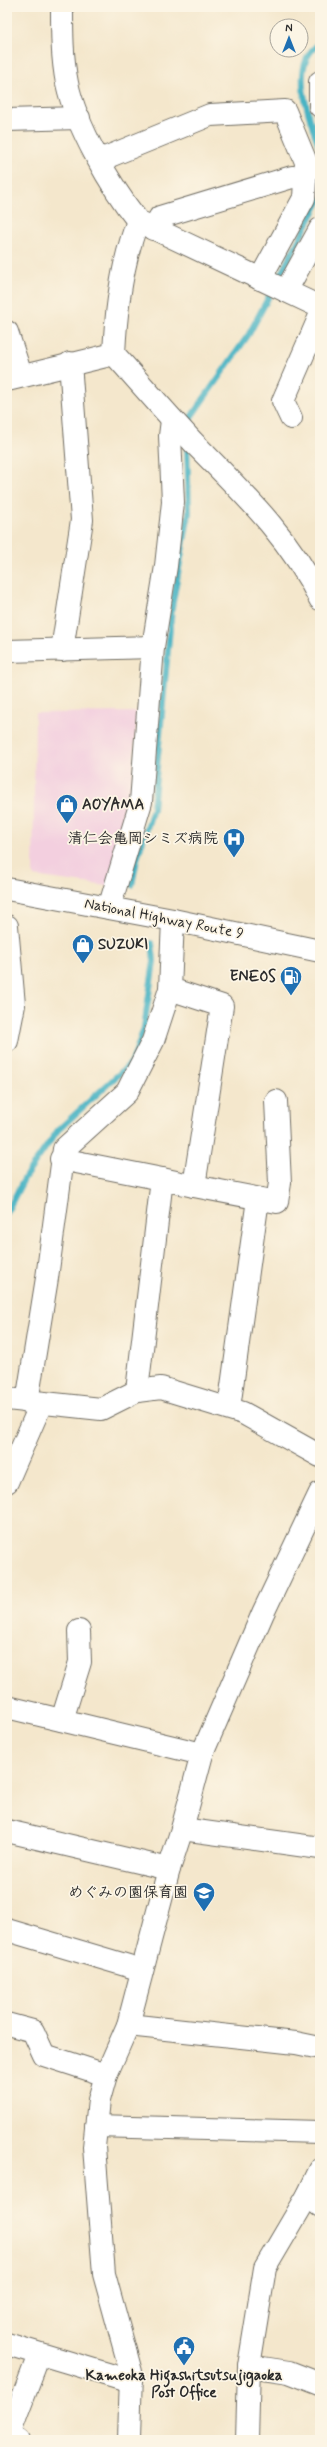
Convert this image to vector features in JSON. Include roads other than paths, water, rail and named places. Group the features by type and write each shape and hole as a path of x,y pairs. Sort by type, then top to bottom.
{"main road":[{"path":"62,7 64,65 68,85 79,118 100,160 126,205 146,225 320,307"},
{"path":"320,82 320,106"},
{"path":"100,160 210,115 285,111 306,162 304,198 260,279"},
{"path":"7,120 79,118"},
{"path":"305,178 292,177 160,217 133,234 115,320 114,354 172,420 271,522 309,577 320,599"},
{"path":"286,291 320,229"},
{"path":"291,418 283,401 320,316"},
{"path":"7,332 14,378 70,363 114,354"},
{"path":"62,650 82,520 70,363"},
{"path":"109,908 141,802 153,647 166,566 173,502 170,436 172,420"},
{"path":"7,651 153,647"},
{"name":"National Highway Route 9","path":"7,889 173,920 320,951"},
{"path":"7,1482 25,1402 47,1278 61,1159 64,1149 127,1092 153,1041 170,989 173,920"},
{"path":"7,926 14,1005 7,1041"},
{"path":"170,989 222,1006 194,1186"},
{"path":"61,1159 277,1202 280,1183 276,1101"},
{"path":"137,1392 162,1179"},
{"path":"229,1408 258,1199"},
{"path":"25,1402 101,1410 137,1392 161,1388 243,1413 320,1456"},
{"path":"129,2440 131,2372 104,2274 94,2147 99,2100 106,2075 128,2025 168,1869 182,1829 202,1754 263,1613 320,1493"},
{"path":"62,1720 80,1662 79,1631"},
{"path":"7,1707 202,1754"},
{"path":"182,1829 320,1848"},
{"path":"7,1831 168,1869"},
{"path":"7,1930 142,1970"},
{"path":"7,2024 32,2031 44,2055 106,2075"},
{"path":"128,2025 296,2043 320,2048"},
{"path":"96,2126 320,2132"},
{"path":"247,2440 249,2366 265,2268 316,2198 320,2170"},
{"path":"7,2344 39,2355 131,2381"},
{"path":"10,2436 39,2355"},
{"path":"249,2366 289,2372 320,2384"}],"waterway":[{"path":"320,43 310,53 304,65 303,79 307,109 320,150"},
{"path":"189,431 191,417 249,334 320,200"},
{"path":"132,885 137,859 153,809 172,607 189,513 187,444"},
{"path":"7,1212 25,1177 58,1130 132,1062 144,1028 154,961 152,943"}],"place":[{"name":"AOYAMA","path":"67,824"},
{"name":"清仁会亀岡シミズ病院","path":"234,858"},
{"name":"SUZUKI","path":"83,964"},
{"name":"ENEOS","path":"291,996"},
{"name":"めぐみの園保育園","path":"204,1912"},
{"name":"Kameoka Higashitsutsujigaoka Post Office","path":"184,2366"}]}
